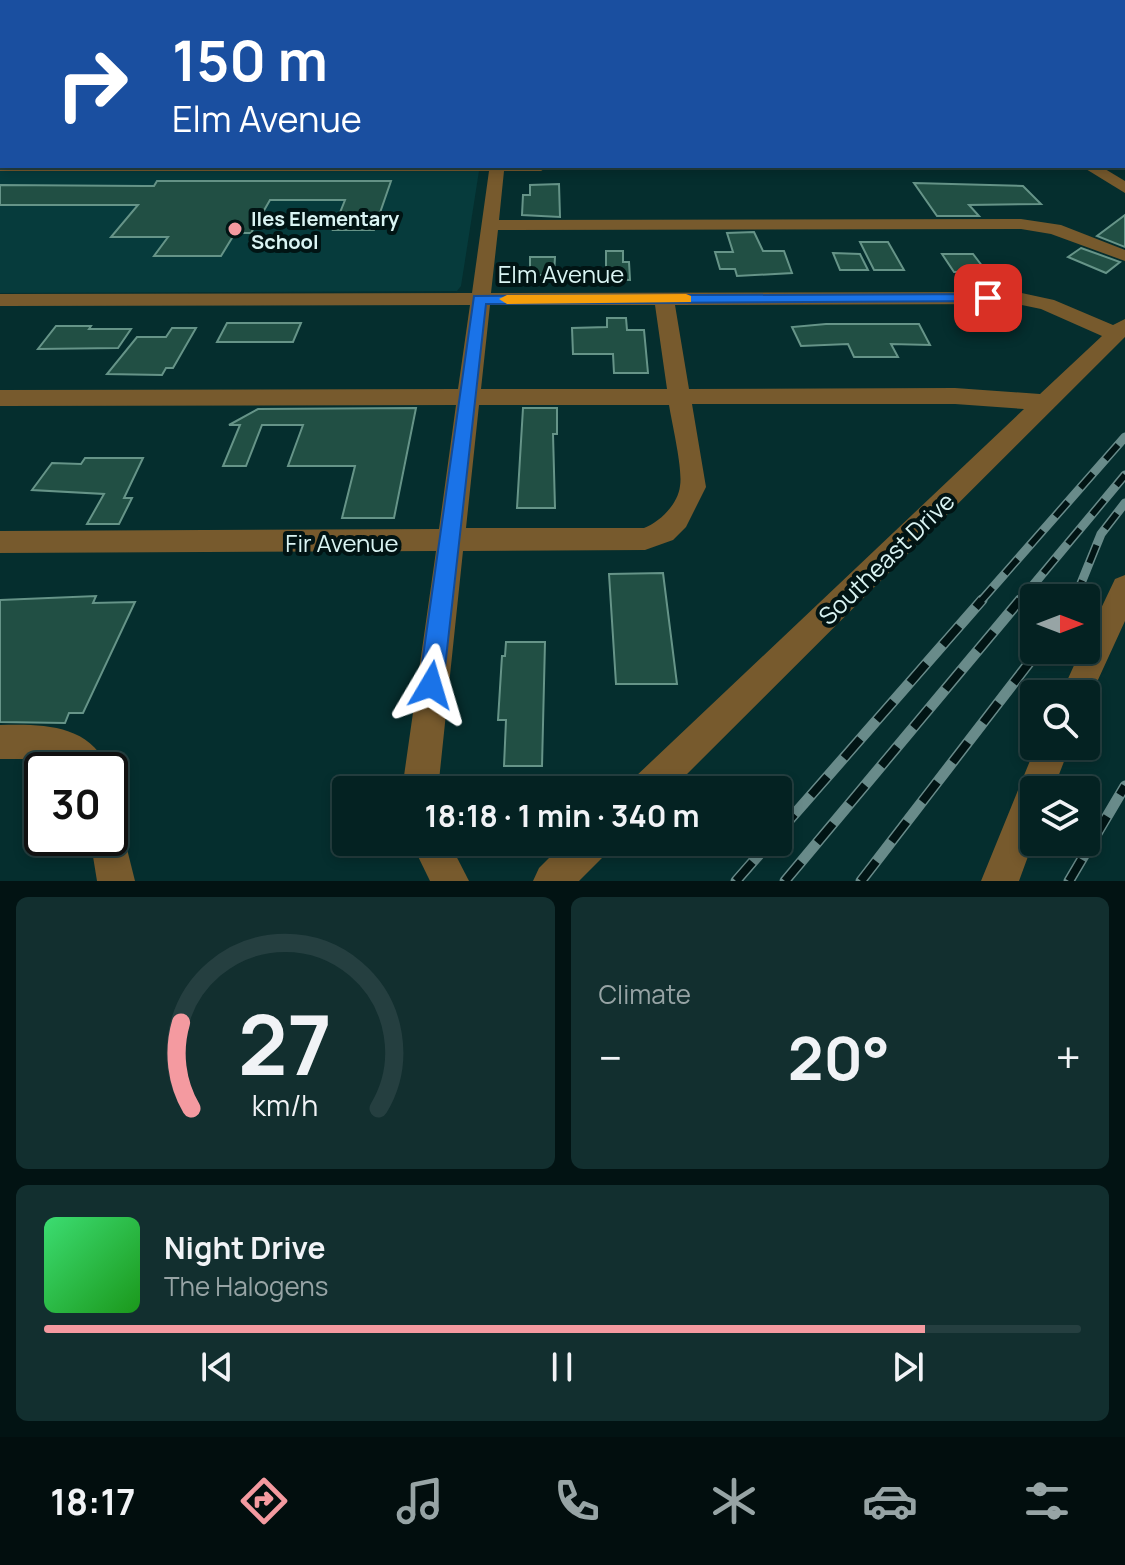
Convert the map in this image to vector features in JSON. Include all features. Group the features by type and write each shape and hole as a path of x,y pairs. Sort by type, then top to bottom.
{"street":[{"path":"422,776 497,168"},
{"path":"1092,168 1125,188"},
{"path":"489,225 1021,224 1055,229 1125,256"},
{"name":"Elm Avenue","path":"0,300 1017,298 1047,304 1120,330"},
{"path":"664,299 680,397"},
{"name":"Southeast Drive","path":"661,776 1120,330"},
{"path":"0,398 955,396 1047,403"},
{"name":"Fir Avenue","path":"0,542 625,541 663,532 677,519 693,487 680,397"},
{"path":"1083,680 1125,588"},
{"path":"0,742 27,741 67,747 74,752"},
{"path":"1000,881 1020,828"},
{"path":"111,856 116,881"},
{"path":"437,856 450,881"},
{"path":"552,881 578,856"}],"shaded area":[{"name":"Iles Elementary School","path":"0,169 479,171 461,286 457,291 0,293"}],"building":[{"path":"157,181 391,181 374,230 333,230 345,200 270,200 251,233 235,233 221,256 154,256 168,237 111,237 138,205 0,205 0,185 154,186"},
{"path":"914,183 1023,186 1041,204 969,205 979,216 937,216"},
{"path":"559,184 560,217 522,215 523,195 530,195 530,185"},
{"path":"1125,215 1125,247 1097,236"},
{"path":"754,232 763,251 784,251 792,273 737,276 735,269 720,269 715,252 733,252 727,233"},
{"path":"860,242 888,242 904,270 874,270"},
{"path":"1081,248 1120,262 1106,273 1068,257"},
{"path":"606,251 623,251 623,262 629,262 630,280 606,279"},
{"path":"833,253 860,254 868,270 840,270"},
{"path":"942,254 973,254 986,271 954,272"},
{"path":"530,257 555,257 554,275 530,275"},
{"path":"607,318 626,318 627,330 644,330 648,373 614,373 613,354 573,354 572,328 607,327"},
{"path":"227,323 301,323 293,342 217,342"},
{"path":"919,324 930,345 891,344 898,357 854,357 848,344 801,346 792,327"},
{"path":"56,326 131,329 118,348 38,349"},
{"path":"172,328 196,328 173,368 166,368 162,375 107,374 137,337 166,337"},
{"path":"416,408 394,518 342,518 355,466 288,466 303,425 262,425 246,466 223,466 240,425 229,425 258,409"},
{"path":"523,408 557,408 557,434 553,434 555,508 517,508"},
{"path":"85,458 143,458 124,498 132,498 119,524 87,524 104,494 32,490 52,463 81,464"},
{"path":"663,573 677,684 616,684 609,574"},
{"path":"96,596 93,603 135,602 83,713 69,713 65,723 0,722 0,600"},
{"path":"506,642 545,642 542,766 504,766 506,720 498,720 502,656 505,656"}],"railway":[{"path":"980,602 1125,437"},
{"path":"1019,602 1125,475"},
{"path":"1081,584 1101,534 1125,503"},
{"path":"792,817 982,600"},
{"path":"785,881 1020,600"},
{"path":"861,881 1028,664"},
{"path":"1069,881 1125,786"},
{"path":"736,881 758,856"}],"slow traffic":[{"path":"507,299 686,299"}],"place":[{"name":"Iles Elementary School","path":"235,229"}],"route":[{"path":"431,685 480,299 988,298"}]}
